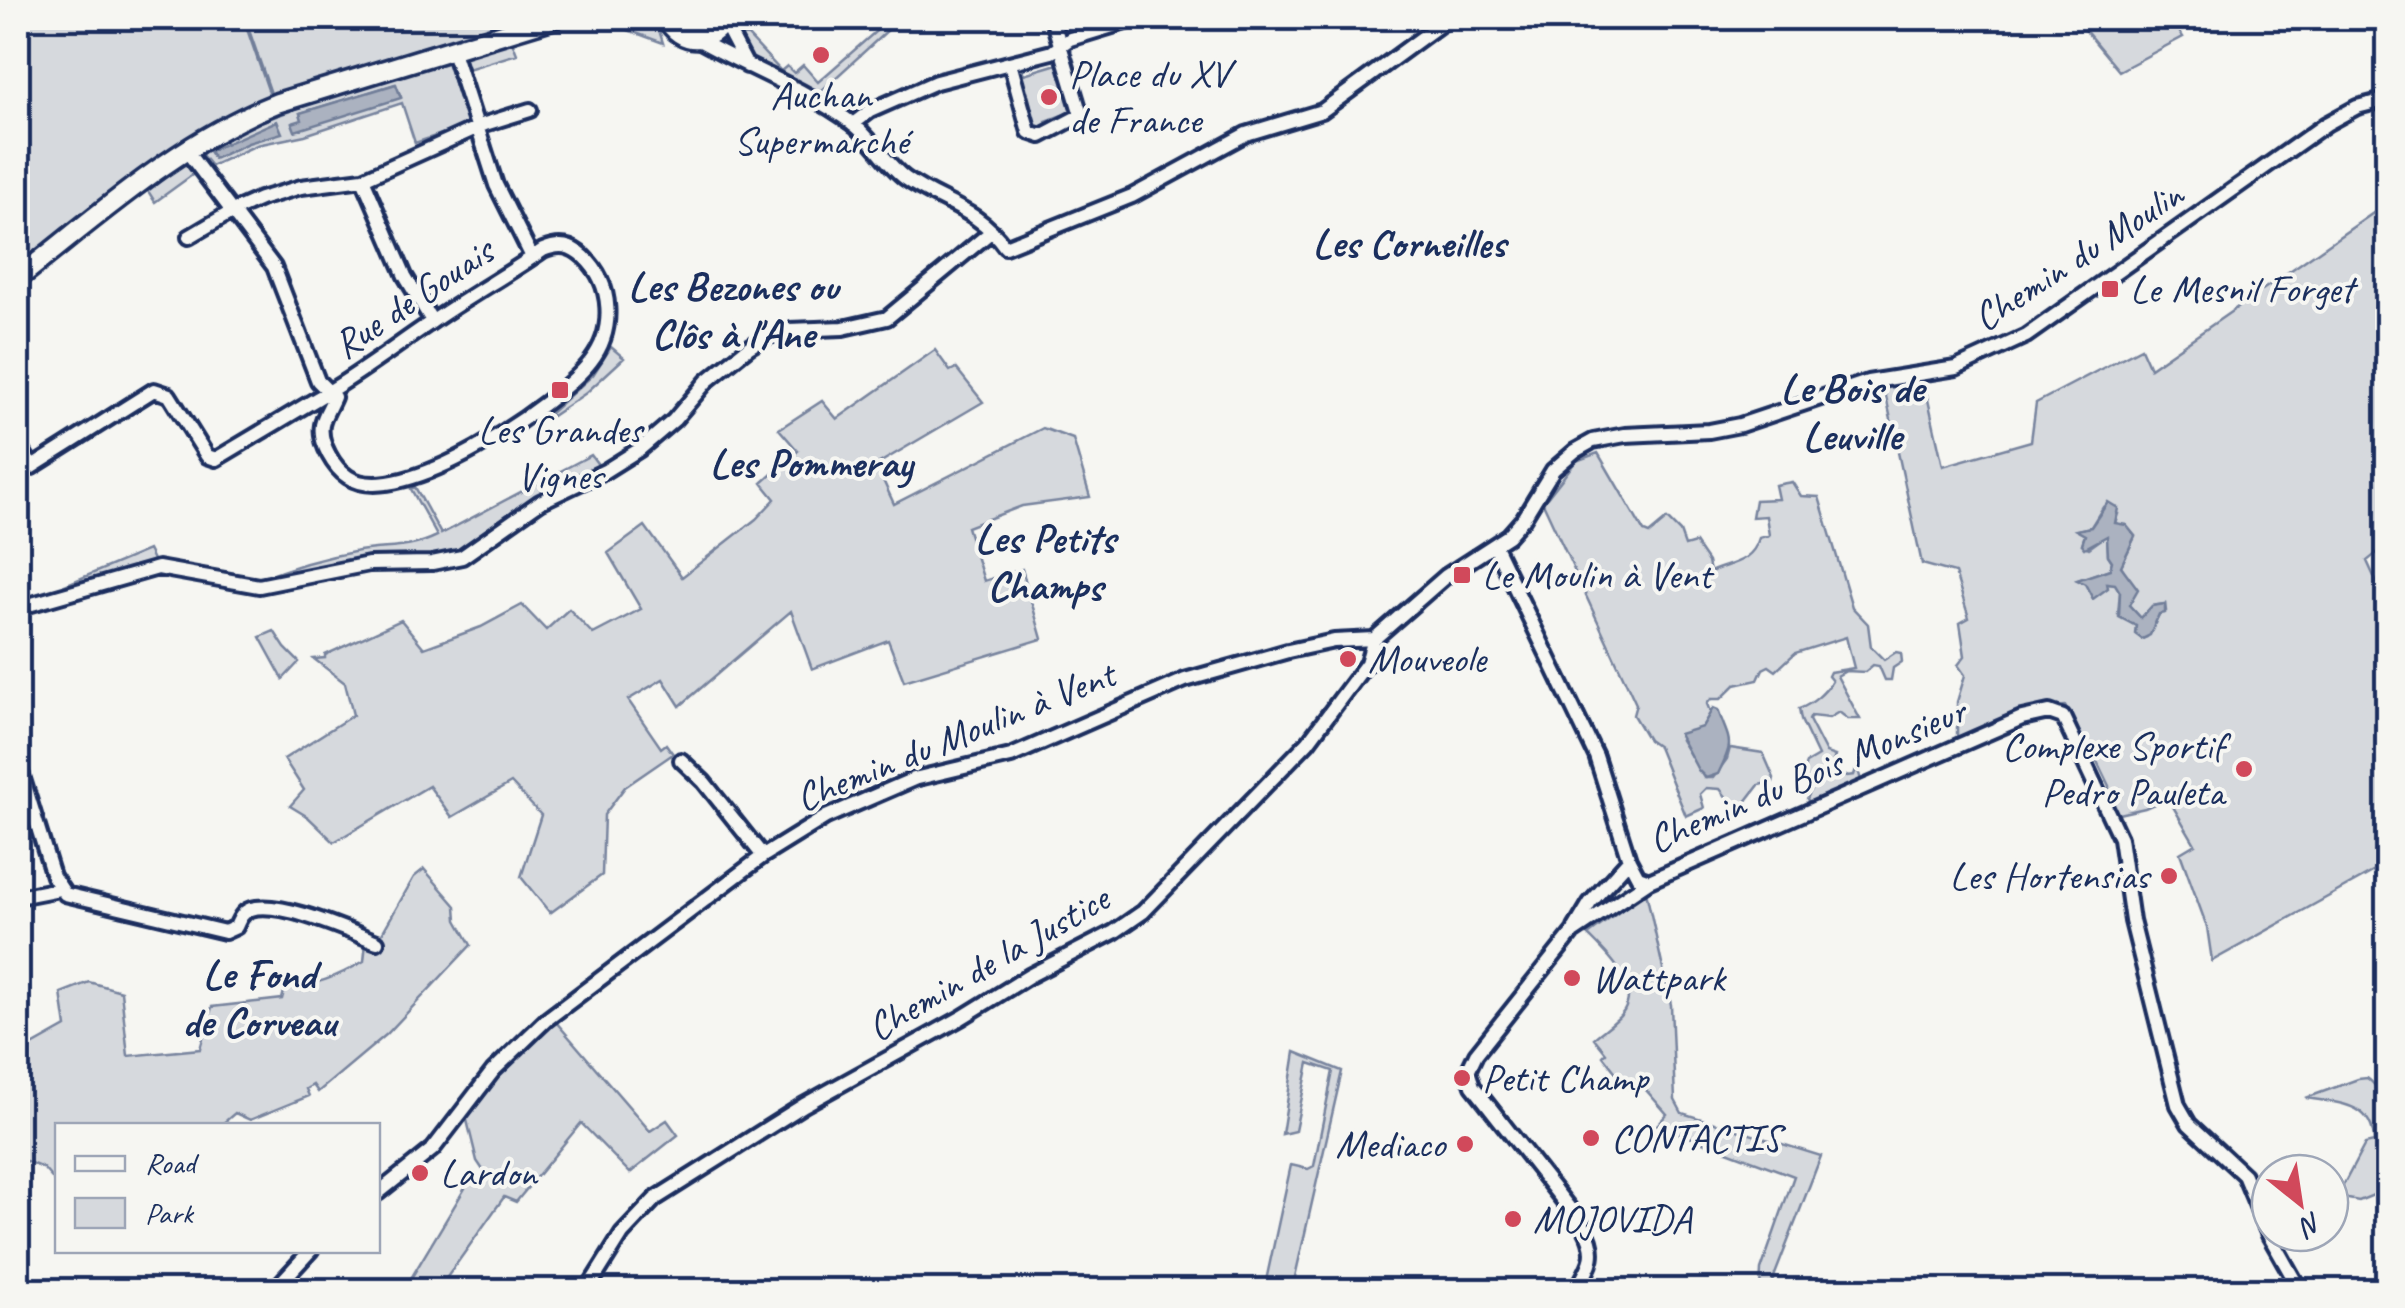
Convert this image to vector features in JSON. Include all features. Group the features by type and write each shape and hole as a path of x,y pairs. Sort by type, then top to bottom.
{"main road":[{"path":"18,278 185,149 234,120 277,103 555,18"},
{"path":"664,19 681,36 696,40 712,34 724,20"}],"street":[{"path":"1010,63 1028,132 1041,136 1081,114 1052,18"},
{"path":"853,124 870,111 936,82 1052,52 1082,34 1139,18"},
{"path":"696,40 801,91 853,124 907,180 971,212 1005,247 1132,196 1246,134 1322,110 1449,18"},
{"path":"724,20 733,45 748,68"},
{"path":"185,149 274,267 318,381 334,397 321,432 342,472 370,486 417,477 516,426 592,360 605,333 607,317 603,281 580,253 560,245 532,258 505,206 452,48"},
{"name":"Chemin du Moulin","path":"1496,546 1518,527 1553,470 1593,440 1740,425 1868,382 1956,368 1996,352 2026,336 2158,246 2326,124 2357,107 2388,99"},
{"path":"189,237 233,210 302,187 362,179 412,154 530,110"},
{"path":"362,179 405,276 432,321"},
{"path":"18,608 158,568 259,586 369,564 432,564 462,558 540,502 605,471 640,449 674,420 707,381 749,347 789,330 864,325 887,318 992,231"},
{"name":"Rue de Gouais","path":"18,443 32,467 154,390 169,395 207,456 216,460 532,258"},
{"path":"1374,639 1429,589 1496,546 1596,756 1629,860"},
{"name":"Chemin du Moulin à Vent","path":"380,1191 432,1150 493,1071 528,1035 762,856 826,817 906,782 1011,756 1185,680 1288,651 1345,640 1374,639"},
{"name":"Chemin de la Justice","path":"587,1290 622,1234 656,1199 804,1105 1114,932 1143,912 1308,742 1368,663 1374,639"},
{"name":"Chemin du Bois Monsieur","path":"1573,932 1590,903 1629,860 1638,878 1649,881 1663,877 2004,726 2049,712 2060,715 2068,724 2120,838 2132,921 2178,1105 2189,1124 2244,1175 2269,1235 2300,1290"},
{"path":"681,760 704,782 762,856"},
{"path":"18,763 59,889 74,897 225,932 236,928 242,914 254,908 308,914 377,942"},
{"path":"1576,1290 1591,1265 1592,1242 1584,1226 1473,1086 1468,1071 1476,1054 1573,932 1649,881"},
{"path":"18,897 59,889"},
{"path":"274,1290 308,1253"}],"green space":[{"path":"18,18 531,18 275,97 18,268"},
{"path":"608,18 645,19 658,27 663,43 609,23"},
{"path":"891,18 901,18 818,94 751,58 736,35 748,36 781,71 787,66 794,73 803,65 818,82"},
{"path":"2075,18 2170,18 2183,37 2119,71"},
{"path":"512,41 517,54 468,69 464,57"},
{"path":"1056,58 1060,59 1078,114 1066,122 1062,115 1046,121 1049,129 1036,133 1016,71 1021,67 1024,74 1057,64"},
{"path":"447,61 468,125 415,143 402,103 305,135 257,145 211,166 202,155 215,143 275,116","holes":["395,84 401,97 303,121 300,113"]},
{"path":"182,164 189,165 195,173 155,202 148,191"},
{"path":"2387,191 2387,545 2367,561 2387,605 2387,864 2212,961 2207,927 2180,853 2195,844 2168,798 2114,815 2108,801 2109,786 2065,706 2042,708 1957,741 1957,702 1965,675 1958,665 1965,656 1960,623 1969,618 1955,573 1922,564 1884,387 1924,382 1943,466 2031,441 2036,403 2141,348 2150,368 2376,211 2375,193","holes":["2103,507 2118,514 2115,523 2135,537 2121,566 2130,581 2129,605 2141,618 2152,606 2165,604 2166,611 2160,613 2142,639 2136,634 2136,626 2118,614 2120,592 2115,583 2107,583 2107,588 2093,598 2086,584 2078,580 2110,569 2112,561 2107,535 2089,548 2082,544 2085,535 2077,530 2091,527"]},
{"path":"611,347 624,358 586,393 552,416 549,414 593,375"},
{"path":"935,350 950,371 956,368 983,402 876,465 894,504 1043,428 1073,439 1090,497 1022,506 967,527 984,581 1022,569 1042,639 904,681 888,640 812,669 791,611 680,706 663,679 628,700 661,748 666,744 673,754 625,787 604,815 602,875 550,913 521,877 541,815 511,783 452,817 429,786 334,842 290,806 304,790 284,759 353,715 345,683 314,659 325,658 401,620 424,648 481,627 522,605 546,630 569,609 593,634 641,609 608,553 645,526 682,577 756,519 775,499 762,483 798,451 779,429 822,401 837,419"},
{"path":"1598,453 1644,532 1649,534 1667,519 1680,532 1685,546 1695,543 1710,572 1746,557 1759,538 1769,535 1766,516 1752,517 1755,500 1778,499 1775,485 1792,482 1801,496 1819,497 1852,607 1868,624 1871,647 1884,660 1901,653 1902,662 1893,668 1891,680 1885,680 1879,666 1873,665 1865,672 1846,671 1837,676 1860,719 1848,719 1839,712 1829,718 1811,716 1809,720 1826,753 1835,756 1833,762 1839,777 1854,775 1857,766 1862,784 1811,804 1807,799 1812,787 1801,777 1806,763 1818,756 1799,709 1826,690 1832,681 1830,672 1854,668 1846,637 1795,653 1776,671 1769,666 1758,680 1735,685 1721,699 1711,699 1707,704 1711,714 1702,727 1681,740 1704,778 1713,778 1730,748 1763,753 1774,778 1773,782 1759,785 1742,807 1735,808 1720,789 1706,788 1700,794 1704,808 1686,816 1658,747 1648,740 1633,715 1636,704 1543,503 1576,461"},
{"path":"591,455 602,470 465,551 446,557 259,580 321,559 407,546 437,536 411,489 415,487 441,534"},
{"path":"148,550 155,564 68,588 65,585"},
{"path":"274,631 299,662 283,679 260,637"},
{"path":"424,869 456,906 457,920 471,945 387,1034 318,1092 313,1085 306,1089 309,1096 250,1120 235,1113 223,1123 55,1123 55,1182 43,1168 18,1158 18,1054 66,1027 61,993 89,982 121,991 128,1056 200,1049 212,1007 282,999 285,988 326,979 364,961 366,943 377,942 414,877"},
{"path":"1646,892 1671,1005 1675,1100 1682,1113 1821,1156 1769,1290 1760,1290 1761,1270 1794,1176 1657,1125 1667,1114 1638,1081 1628,1088 1594,1038 1624,1011 1628,990 1618,969 1588,935"},
{"path":"556,1022 650,1131 667,1120 678,1135 630,1173 581,1123 516,1202 504,1197 438,1290 404,1290 471,1178 482,1183 487,1176 477,1161 466,1116 504,1071"},
{"path":"1295,1052 1342,1071 1292,1290 1264,1290 1291,1165 1308,1169 1314,1166 1333,1071 1309,1063 1295,1131 1282,1134"},
{"path":"2367,1078 2377,1088 2385,1116 2376,1194 2359,1201 2350,1199 2350,1172 2365,1144 2374,1142 2367,1119 2352,1107 2306,1098"}],"shaded area":[{"path":"396,84 401,98 295,131 292,123 302,120 300,113"},
{"path":"277,121 282,133 214,159 209,151"},
{"path":"2108,502 2118,508 2115,523 2126,525 2135,536 2121,566 2138,589 2129,605 2141,618 2152,606 2165,604 2165,613 2159,614 2150,635 2142,639 2135,634 2136,626 2119,617 2120,592 2115,584 2107,583 2108,588 2093,599 2085,584 2077,580 2110,569 2107,536 2085,548 2085,535 2076,530 2091,527"},
{"path":"1713,708 1718,710 1729,747 1718,774 1706,778 1679,734 1702,727"}],"waterway":[{"path":"244,18 270,93"}],"place":[{"name":"Auchan Supermarché","path":"821,55"},
{"name":"Place du XV de France","path":"1049,97"},
{"name":"Le Mesnil Forget","path":"2110,289"},
{"name":"Les Grandes Vignes","path":"560,390"},
{"name":"Le Moulin à Vent","path":"1462,575"},
{"name":"Mouveole","path":"1348,659"},
{"name":"Complexe Sportif Pedro Pauleta","path":"2244,769"},
{"name":"Les Hortensias","path":"2169,876"},
{"name":"Wattpark","path":"1572,978"},
{"name":"Petit Champ","path":"1462,1078"},
{"name":"CONTACTIS","path":"1591,1138"},
{"name":"Mediaco","path":"1465,1144"},
{"name":"Lardon","path":"420,1173"},
{"name":"MOJOVIDA","path":"1513,1219"}],"district":[{"name":"Les Corneilles","path":"1409,243"},
{"name":"Les Bezones ou Clôs à l'Ane","path":"733,310"},
{"name":"Le Bois de Leuville","path":"1852,412"},
{"name":"Les Pommeray","path":"811,463"},
{"name":"Les Petits Champs","path":"1045,562"},
{"name":"Le Fond de Corveau","path":"259,998"}]}
